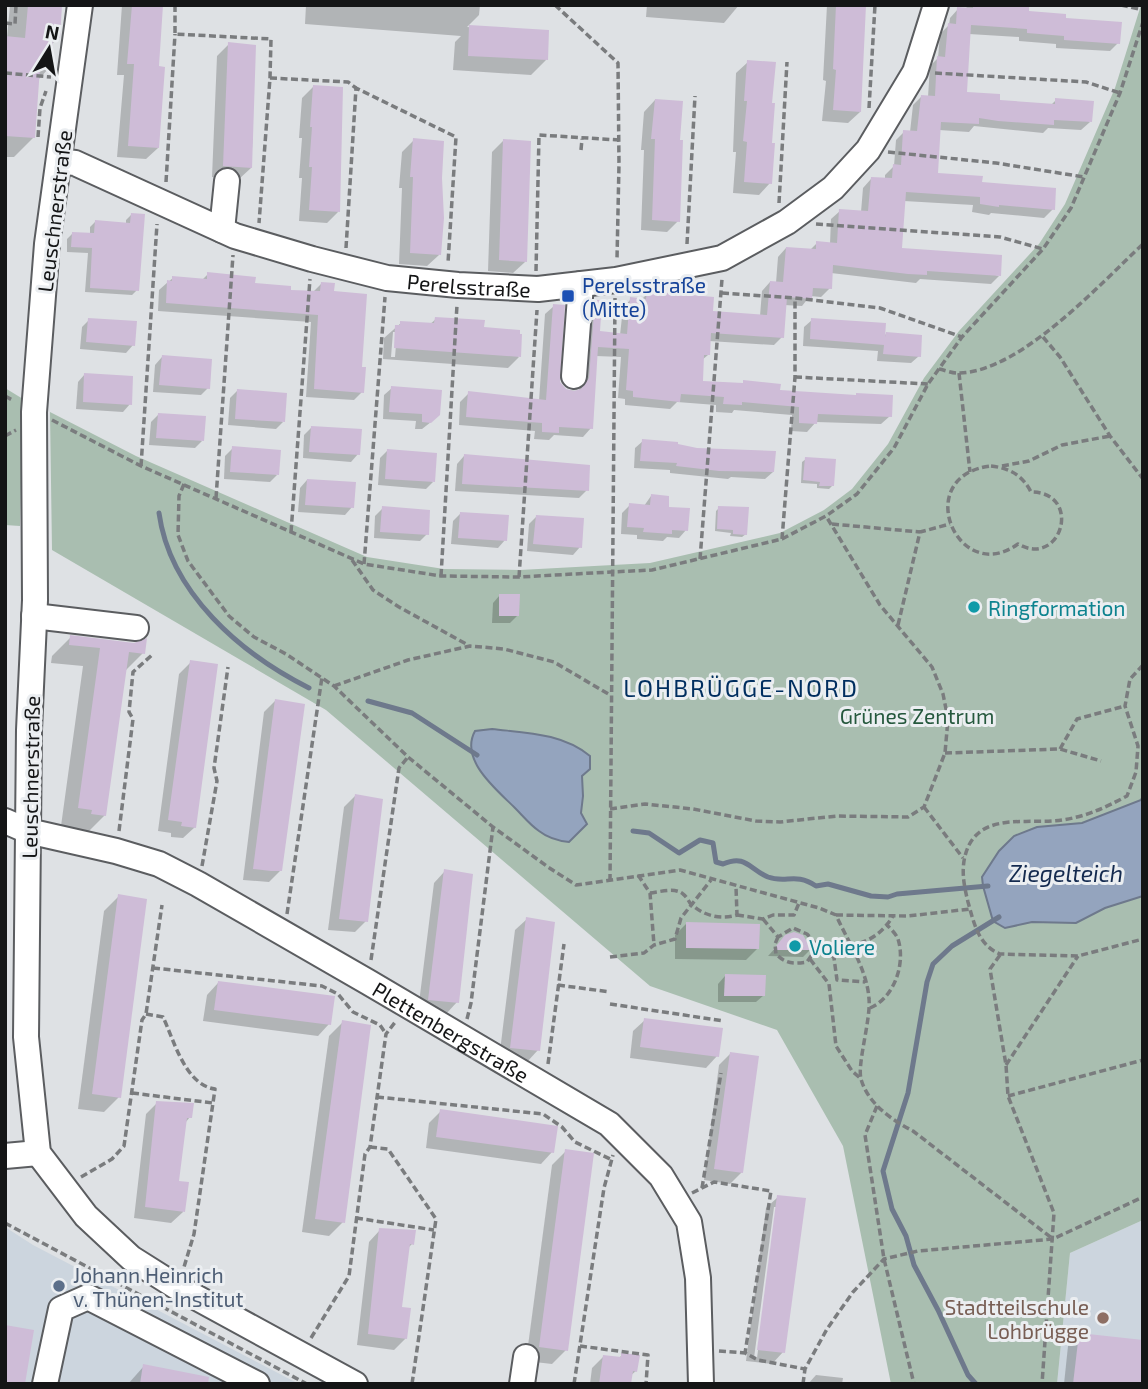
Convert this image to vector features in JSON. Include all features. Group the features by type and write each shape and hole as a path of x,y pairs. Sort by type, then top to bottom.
{"street":[{"name":"Leuschnerstraße","path":"38,1153 26,1052 29,730 34,616 34,412 47,244 80,5"},
{"name":"Perelsstraße","path":"59,161 75,163 238,236 312,260 387,278 453,285 538,289 616,280 722,258 783,225 833,188 868,150 915,72 936,5"},
{"path":"227,181 238,236"},
{"path":"574,376 581,284"},
{"path":"34,616 136,628"},
{"name":"Plettenbergstraße","path":"5,821 28,831 117,851 159,864 284,933 609,1124 661,1176 689,1222 698,1278 701,1384"},
{"path":"5,1156 38,1153 86,1216 131,1258 177,1287 355,1384"},
{"path":"45,1384 61,1309 88,1297 225,1376 257,1384"},
{"path":"522,1384 526,1357"}],"path":[{"path":"5,23 15,24 16,5"},
{"path":"141,466 175,34 175,5"},
{"path":"868,112 875,5"},
{"path":"1121,5 1143,10"},
{"path":"34,412 141,466 364,564 441,576 519,577 652,570 782,539 827,516 857,494 894,448 928,384 962,337 1043,249 1071,208 1120,93 1143,22"},
{"path":"175,34 271,39 270,78 238,236 216,498"},
{"path":"787,61 783,225 1000,237 1043,249"},
{"path":"915,72 1086,82 1120,93"},
{"path":"5,73 51,76 40,108 38,137"},
{"path":"270,78 348,82 456,137 441,576"},
{"path":"345,267 356,88"},
{"path":"686,265 695,96"},
{"path":"519,577 538,289 539,135 619,140"},
{"path":"581,150 582,139"},
{"path":"868,150 996,163 1084,177"},
{"path":"938,369 960,373 991,365 1043,337 1143,244"},
{"path":"700,559 722,293 722,258"},
{"path":"291,532 312,260"},
{"path":"364,564 387,278"},
{"path":"722,293 880,308 962,337"},
{"path":"782,539 795,377 795,298"},
{"path":"1043,337 1143,480"},
{"path":"960,373 970,472"},
{"path":"795,377 928,384"},
{"path":"999,467 1020,477 1031,492 1044,494 1055,502 1060,511 1060,531 1055,540 1040,549 1029,549 1018,544 1004,552 984,553 962,543 950,524 947,512 951,492 970,472 984,467 1029,461 1062,445 1110,436"},
{"path":"184,484 179,496 178,535 188,561 229,616 254,637 334,686 408,757 492,827 576,885 680,870 836,915 893,916 970,909"},
{"path":"610,809 645,804 693,809 756,821 780,822 837,816 908,817 924,807 946,753 948,719 943,694 932,667 880,605 827,516"},
{"path":"832,524 920,532 950,524"},
{"path":"898,625 920,532"},
{"path":"351,558 373,590 470,646"},
{"path":"610,881 611,572"},
{"path":"334,686 408,660 470,646 503,649 554,662 610,695"},
{"path":"117,851 133,719 129,712 133,672 152,655"},
{"path":"963,858 974,837 986,826 1089,816 1127,796 1136,772 1138,747 1125,706 1130,679 1143,665"},
{"path":"198,884 217,781 214,768 228,667"},
{"path":"284,933 322,677"},
{"path":"1060,749 1077,719 1125,706"},
{"path":"946,753 1060,749 1101,761"},
{"path":"368,982 399,768 408,757"},
{"path":"924,807 963,858 973,924 980,938 991,950 1000,954 1078,956 1143,939"},
{"path":"462,1038 471,1003 492,827"},
{"path":"638,875 650,893 654,945"},
{"path":"610,957 644,953 654,945 675,939 681,918 711,880"},
{"path":"736,887 737,915"},
{"path":"650,893 673,890 683,893 704,913 726,919 737,915 762,919 773,915 794,915 799,903"},
{"path":"64,1187 111,1159 124,1146 162,905"},
{"path":"836,915 848,944 862,967 865,982 869,1009 861,1078"},
{"path":"818,946 810,959 796,964 784,962 776,954 775,944 778,937 793,928 807,934 818,946 843,947 868,942 893,916"},
{"path":"762,919 778,937"},
{"path":"869,1009 880,1004 891,992 897,975 897,937 887,925"},
{"path":"545,1086 564,944"},
{"path":"825,946 834,958 837,980"},
{"path":"1000,954 990,969 1006,1065 1008,1096 1054,1213 1042,1384"},
{"path":"1006,1065 1078,956"},
{"path":"810,959 829,984 836,1046 852,1071 861,1078 877,1106 891,1120 913,1131 1053,1239"},
{"path":"153,968 322,986 338,994 353,1012 380,1025 386,1034"},
{"path":"829,984 837,980 865,982"},
{"path":"558,985 610,992"},
{"path":"610,1004 724,1021"},
{"path":"302,1354 349,1276 365,1154 370,1147 386,1034 408,1005"},
{"path":"146,1014 163,1017 185,1066 205,1087 215,1089 194,1234 177,1287"},
{"path":"1008,1096 1143,1060"},
{"path":"702,1188 721,1073"},
{"path":"132,1093 213,1103"},
{"path":"377,1097 543,1114 562,1127 575,1142 610,1159"},
{"path":"877,1106 865,1135 884,1259 914,1384"},
{"path":"574,1384 610,1159 624,1139"},
{"path":"370,1147 388,1149 436,1219 412,1384"},
{"path":"676,1201 714,1182 771,1191 745,1353"},
{"path":"803,1384 805,1369 827,1329 846,1301 884,1259 918,1251 1053,1239 1143,1197"},
{"path":"356,1218 434,1230"},
{"path":"5,1223 307,1384"},
{"path":"580,1346 649,1355 646,1384"},
{"path":"700,1349 745,1353 758,1360 805,1369"}],"shaded area":[{"name":"Stadtteilschule Lohbrügge","path":"1143,1220 1143,1384 1057,1384 1070,1253"},
{"name":"Johann Heinrich v. Thünen-Institut","path":"5,1227 33,1245 299,1384 5,1384"}],"green space":[{"name":"Grünes Zentrum","path":"1141,5 1143,1220 1070,1253 1057,1384 891,1384 843,1146 777,1030 650,986 326,710 52,550 50,412 136,456 367,557 444,569 520,570 650,563 780,533 824,510 852,489 888,444 924,378 959,331 1039,244 1065,204 1115,88"},
{"path":"5,388 23,399 20,526 5,525"}],"water":[{"path":"492,729 556,738 590,756 590,769 582,776 581,813 587,824 569,842 557,840 536,829 482,774 472,753 471,742 475,731"},
{"name":"Ziegelteich","path":"1143,796 1143,896 1105,908 1076,923 1032,922 1005,928 993,921 982,877 999,851 1014,836 1037,827 1082,823 1141,800"}],"building":[{"path":"28,5 62,5 60,38 53,37 51,69 40,68 35,138 5,136 5,36 25,38"},
{"path":"132,5 163,5 159,66 165,67 159,148 128,146 134,64 127,64"},
{"path":"836,5 866,5 861,112 833,110"},
{"path":"973,5 1029,7 1029,11 1066,14 1066,18 1122,22 1120,44 1064,40 1064,36 1027,33 1027,29 971,25 967,92 1000,94 1000,100 1055,104 1055,98 1094,101 1092,122 1054,120 1054,125 979,118 979,124 941,122 938,173 983,176 982,182 1056,188 1055,210 980,204 980,197 906,192 902,248 1002,255 1001,276 927,271 927,275 908,274 833,265 832,289 813,288 812,299 787,297 784,338 711,333 710,355 704,355 703,381 743,383 743,380 781,384 780,390 893,395 892,417 818,414 817,424 799,423 799,407 742,402 742,405 723,404 724,397 681,394 680,402 633,397 633,391 626,390 629,349 598,347 593,429 559,427 559,433 542,432 542,423 466,417 468,391 546,400 553,304 565,305 560,382 566,389 574,391 581,389 589,378 595,300 602,300 600,331 627,334 630,297 646,299 647,291 714,297 713,311 767,315 770,281 783,282 786,247 816,249 816,241 837,243 839,209 868,211 871,177 892,178 893,164 901,165 903,130 917,131 921,95 935,96 937,56 945,57 948,23 956,24 957,7 973,8"},
{"path":"469,25 549,30 548,60 468,56"},
{"path":"228,42 256,45 252,168 223,166"},
{"path":"747,60 776,62 772,103 775,103 772,143 775,143 772,184 744,182"},
{"path":"313,85 343,87 340,212 309,210"},
{"path":"655,99 683,101 680,222 652,220 655,139 651,139"},
{"path":"413,138 444,141 441,255 410,253"},
{"path":"503,139 531,141 527,262 499,260"},
{"path":"131,213 145,214 139,291 90,288 92,248 71,247 72,232 94,233 95,220 130,223"},
{"path":"207,272 256,277 255,283 291,286 291,290 320,291 321,282 335,283 334,291 367,294 362,367 366,367 364,393 314,389 318,315 166,303 167,280 172,281 172,276 207,279"},
{"path":"435,317 485,320 484,327 520,330 521,357 394,348 395,325 400,325 400,321 434,323"},
{"path":"88,318 137,321 135,346 86,342"},
{"path":"811,318 886,323 885,337 886,332 922,335 921,357 883,354 884,345 810,339"},
{"path":"162,355 212,359 210,389 159,385"},
{"path":"84,373 133,376 132,405 83,402"},
{"path":"391,386 442,390 440,415 431,423 422,422 422,414 389,412"},
{"path":"237,389 287,393 285,422 235,419"},
{"path":"158,413 206,416 204,441 156,438"},
{"path":"311,426 362,429 360,455 309,452"},
{"path":"642,439 678,442 697,448 776,451 774,472 719,471 676,466 677,463 640,461"},
{"path":"232,446 281,450 279,475 230,472"},
{"path":"387,449 437,453 435,482 385,479"},
{"path":"464,454 590,465 589,491 462,484"},
{"path":"805,457 836,459 834,486 819,486 820,482 803,480"},
{"path":"307,479 356,482 354,508 305,505"},
{"path":"651,494 669,496 669,507 690,508 688,531 672,530 672,534 643,532 644,528 627,527 629,503 650,505"},
{"path":"382,506 430,510 429,535 380,532"},
{"path":"718,506 749,507 747,535 733,534 733,530 717,529"},
{"path":"460,512 509,515 507,541 458,538"},
{"path":"536,515 584,518 582,548 533,544"},
{"path":"499,594 520,594 519,616 499,616"},
{"path":"70,635 134,643 147,638 145,654 129,652 106,816 91,814 92,810 78,808 100,648 69,645"},
{"path":"190,660 218,664 196,828 181,826 182,822 168,820"},
{"path":"275,699 305,704 282,871 253,869"},
{"path":"355,794 383,799 368,922 339,919"},
{"path":"444,869 473,874 459,1003 428,1000"},
{"path":"118,894 147,899 121,1098 92,1094"},
{"path":"526,917 555,922 540,1051 510,1048"},
{"path":"686,922 760,924 759,949 686,948"},
{"name":"Voliere","path":"794,932 803,935 812,950 773,950 785,935"},
{"path":"725,974 766,975 765,996 724,996"},
{"path":"218,981 335,996 331,1025 214,1010"},
{"path":"644,1018 723,1028 719,1057 640,1047"},
{"path":"342,1020 371,1025 345,1223 315,1219"},
{"path":"730,1052 759,1056 743,1173 714,1169"},
{"path":"156,1101 194,1103 192,1118 187,1118 179,1181 189,1182 185,1212 145,1207"},
{"path":"440,1109 558,1126 554,1153 436,1137"},
{"path":"565,1149 594,1153 568,1351 539,1347"},
{"path":"777,1195 806,1198 785,1353 757,1350"},
{"path":"379,1228 416,1230 414,1245 410,1244 402,1307 411,1308 407,1339 368,1334"},
{"path":"5,1325 34,1330 25,1384 5,1384"},
{"path":"1079,1333 1143,1340 1143,1384 1073,1384"},
{"path":"621,1353 640,1355 637,1372 633,1371 631,1384 599,1384 603,1355 621,1357"},
{"path":"143,1364 209,1377 208,1384 140,1384"}],"waterway":[{"path":"159,513 166,542 193,595 213,618 258,658 309,688"},
{"path":"368,701 412,713 477,755"},
{"path":"633,831 649,833 679,853 700,840 713,843 716,862 742,862 774,879 796,879 816,886 828,884 871,896 888,897 988,886"},
{"path":"976,1384 968,1375 914,1265 906,1236 892,1209 883,1171 908,1093 927,982 933,964 952,946 999,917"}],"place":[{"name":"Perelsstraße (Mitte)","path":"568,296"},
{"name":"Ringformation","path":"974,607"},
{"name":"Voliere","path":"795,946"},
{"name":"Johann Heinrich v. Thünen-Institut","path":"59,1286"},
{"name":"Stadtteilschule Lohbrügge","path":"1103,1318"}],"district":[{"name":"LOHBRÜGGE-NORD","path":"741,687"}]}
